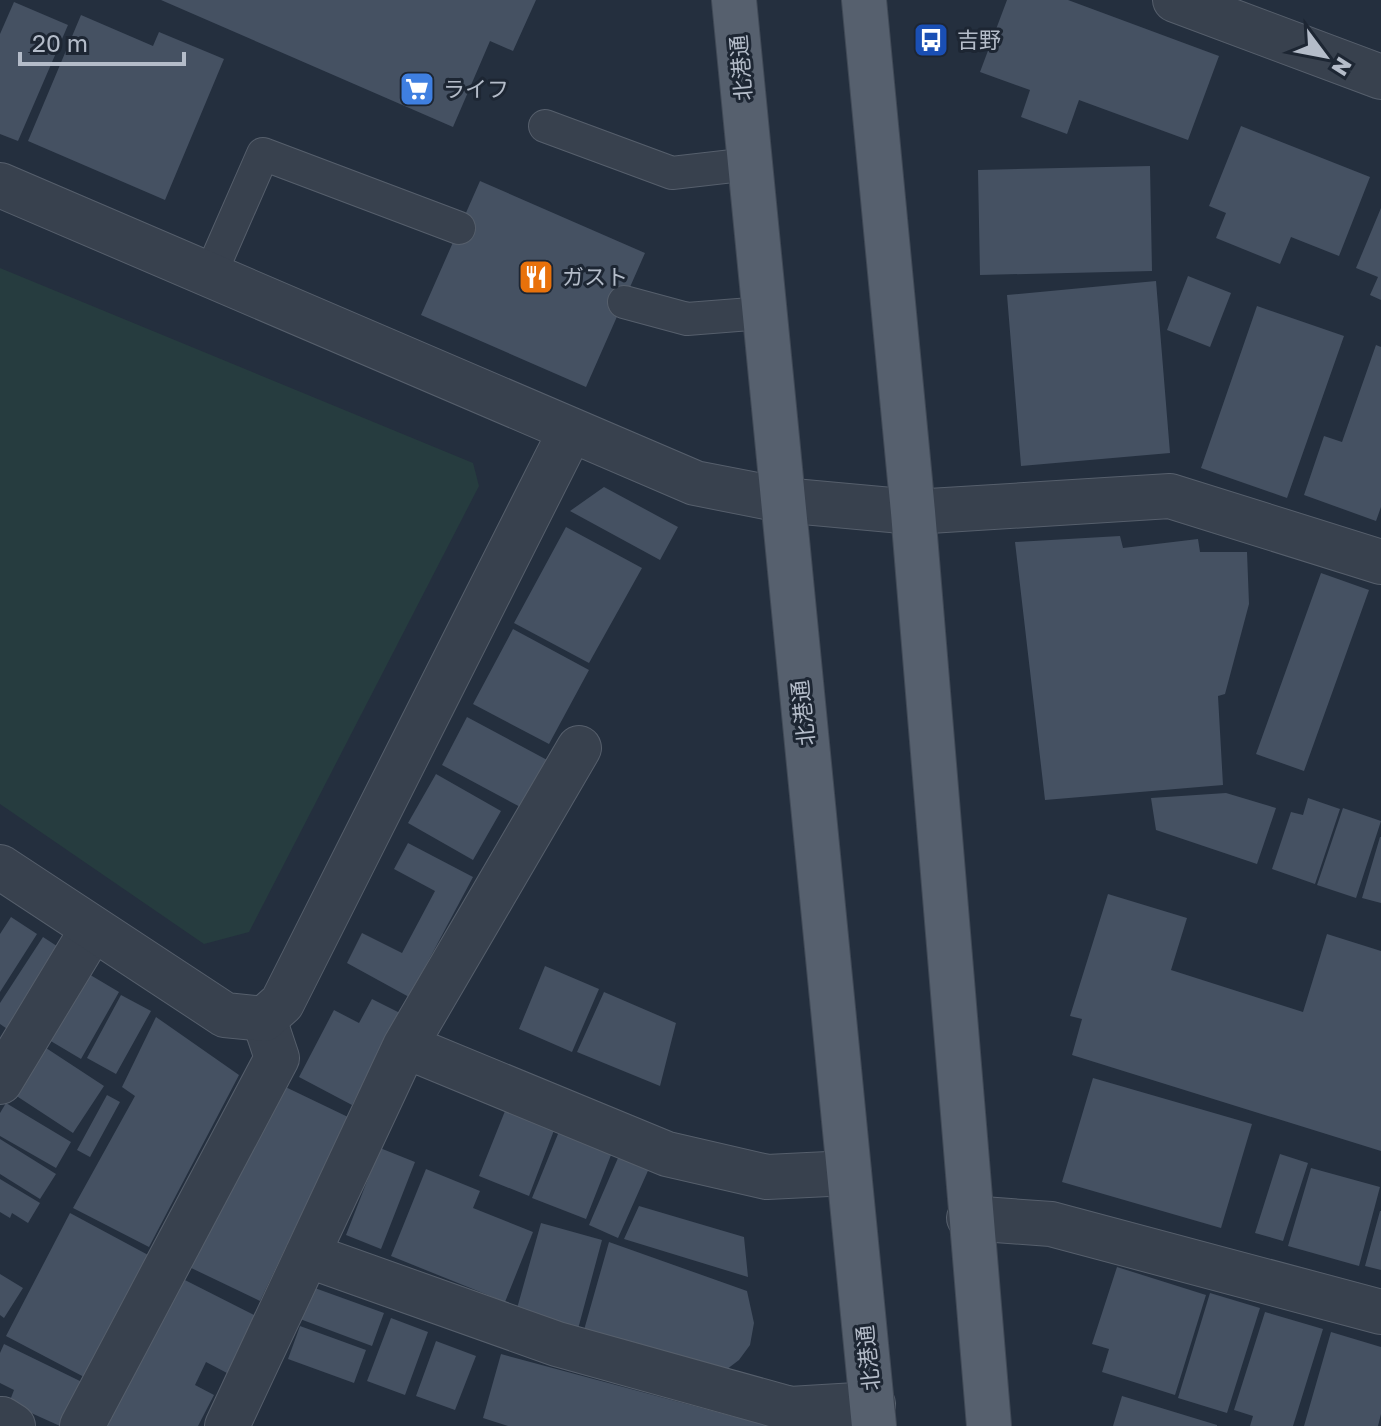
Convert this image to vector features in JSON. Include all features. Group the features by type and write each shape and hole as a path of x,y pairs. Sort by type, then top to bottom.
{"main road":[{"name":"北港通","path":"734,0 873,1415"},
{"path":"864,0 913,512 969,1218 989,1426"}],"street":[{"path":"1175,0 1381,77"},
{"path":"0,185 695,483 782,500 913,512 1170,496 1381,562"},
{"path":"0,867 225,1015 264,1019 282,1003 571,430"},
{"path":"227,1426 405,1046 579,748"},
{"path":"0,1082 92,930"},
{"path":"82,1426 277,1058 264,1019"},
{"path":"405,1046 667,1154 767,1177 849,1173"},
{"path":"969,1218 1051,1224 1381,1312"},
{"path":"307,1255 557,1344 790,1409 873,1415"},
{"path":"0,1422 2,1419 13,1426"}],"lane":[{"path":"545,126 672,173 750,164"},
{"path":"210,275 263,154 459,228"},
{"path":"624,302 687,319 764,313"}],"green space":[{"path":"0,268 473,463 479,486 249,932 204,944 0,804"}],"building":[{"name":"ライフ","path":"161,0 536,0 513,51 490,41 453,127"},
{"path":"1007,0 1068,0 1219,56 1188,140 1079,100 1067,134 1021,117 1030,90 980,72"},
{"path":"14,2 68,25 18,141 0,134 0,34"},
{"path":"81,15 153,46 159,32 224,59 165,200 28,141"},
{"path":"1241,126 1370,177 1339,256 1291,237 1280,264 1216,238 1226,213 1209,206"},
{"path":"1150,166 1152,271 980,275 978,170"},
{"name":"ガスト","path":"480,181 645,253 586,387 421,315"},
{"path":"1381,208 1381,300 1370,295 1378,277 1356,268"},
{"path":"1188,276 1231,293 1210,347 1167,330"},
{"path":"1156,281 1170,453 1021,466 1007,295"},
{"path":"1257,306 1344,336 1287,498 1201,468"},
{"path":"1376,345 1381,347 1381,507 1376,521 1304,495 1324,436 1342,442"},
{"path":"604,487 678,527 660,560 570,511"},
{"path":"566,527 642,568 589,663 514,623"},
{"path":"1120,536 1123,548 1198,539 1200,552 1247,552 1249,604 1225,694 1218,696 1223,785 1045,800 1015,542"},
{"path":"1321,573 1369,590 1304,771 1256,754"},
{"path":"513,629 589,670 549,744 473,704"},
{"path":"467,717 549,761 524,809 442,765"},
{"path":"436,774 501,811 473,860 408,823"},
{"path":"1226,793 1276,808 1257,864 1156,830 1151,798"},
{"path":"1308,798 1340,809 1315,884 1272,869 1291,812 1303,815"},
{"path":"1343,808 1381,821 1356,898 1317,885"},
{"path":"1381,837 1381,903 1362,898"},
{"path":"408,843 473,877 409,997 347,963 362,933 402,953 435,891 394,869"},
{"path":"1108,894 1187,918 1171,970 1303,1012 1327,934 1381,951 1381,1151 1072,1055 1082,1019 1070,1016"},
{"path":"11,917 37,934 0,992 0,934"},
{"path":"43,937 69,954 16,1035 0,1024 0,1003"},
{"path":"545,966 599,989 572,1052 519,1029"},
{"path":"87,973 119,992 81,1059 49,1040"},
{"path":"604,992 676,1023 660,1086 577,1052"},
{"path":"121,995 151,1011 116,1074 87,1058"},
{"path":"372,999 400,1013 352,1105 299,1077 334,1010 359,1023"},
{"path":"156,1017 239,1075 149,1247 73,1208 135,1096 122,1087"},
{"path":"43,1046 104,1086 73,1133 12,1093"},
{"path":"1093,1078 1252,1124 1221,1228 1062,1182"},
{"path":"273,1081 348,1117 260,1301 185,1265"},
{"path":"107,1095 120,1102 90,1157 77,1150"},
{"path":"6,1103 71,1142 56,1168 0,1136 0,1113"},
{"path":"507,1106 556,1125 529,1196 479,1176"},
{"path":"560,1129 613,1150 586,1219 532,1198"},
{"path":"0,1139 56,1174 40,1199 0,1174"},
{"path":"380,1148 415,1162 381,1249 346,1235"},
{"path":"621,1151 651,1164 618,1238 589,1225"},
{"path":"1280,1154 1308,1163 1283,1241 1255,1233"},
{"path":"1311,1168 1380,1187 1359,1266 1288,1246"},
{"path":"426,1169 480,1191 473,1208 533,1232 505,1302 391,1256"},
{"path":"0,1179 40,1203 28,1223 12,1213 10,1218 0,1212"},
{"path":"639,1206 744,1237 748,1277 624,1239"},
{"path":"1381,1211 1381,1270 1365,1266"},
{"path":"70,1213 150,1256 86,1378 6,1336"},
{"path":"541,1223 602,1240 578,1329 516,1312"},
{"path":"609,1242 747,1291 754,1323 750,1345 739,1360 718,1376 584,1330"},
{"path":"1117,1267 1206,1295 1175,1395 1102,1372 1109,1349 1092,1344"},
{"path":"0,1274 23,1288 4,1318 0,1315"},
{"path":"177,1276 256,1316 227,1373 206,1362 195,1385 214,1395 198,1426 101,1426"},
{"path":"312,1287 384,1313 372,1346 300,1319"},
{"path":"1210,1293 1260,1308 1227,1413 1178,1398"},
{"path":"1265,1312 1323,1329 1293,1426 1250,1426 1253,1416 1234,1410"},
{"path":"391,1318 428,1332 405,1395 367,1381"},
{"path":"300,1326 366,1350 354,1383 288,1359"},
{"path":"1331,1332 1381,1347 1381,1414 1378,1426 1304,1426"},
{"path":"436,1341 476,1356 455,1410 416,1396"},
{"path":"4,1344 82,1382 60,1426 9,1403 14,1390 0,1383 0,1353"},
{"path":"501,1354 765,1426 508,1426 483,1418"},
{"path":"1122,1396 1217,1425 1217,1426 1113,1426"}],"place":[{"name":"吉野","path":"931,40"},
{"name":"ライフ","path":"417,89"},
{"name":"ガスト","path":"536,277"}]}
